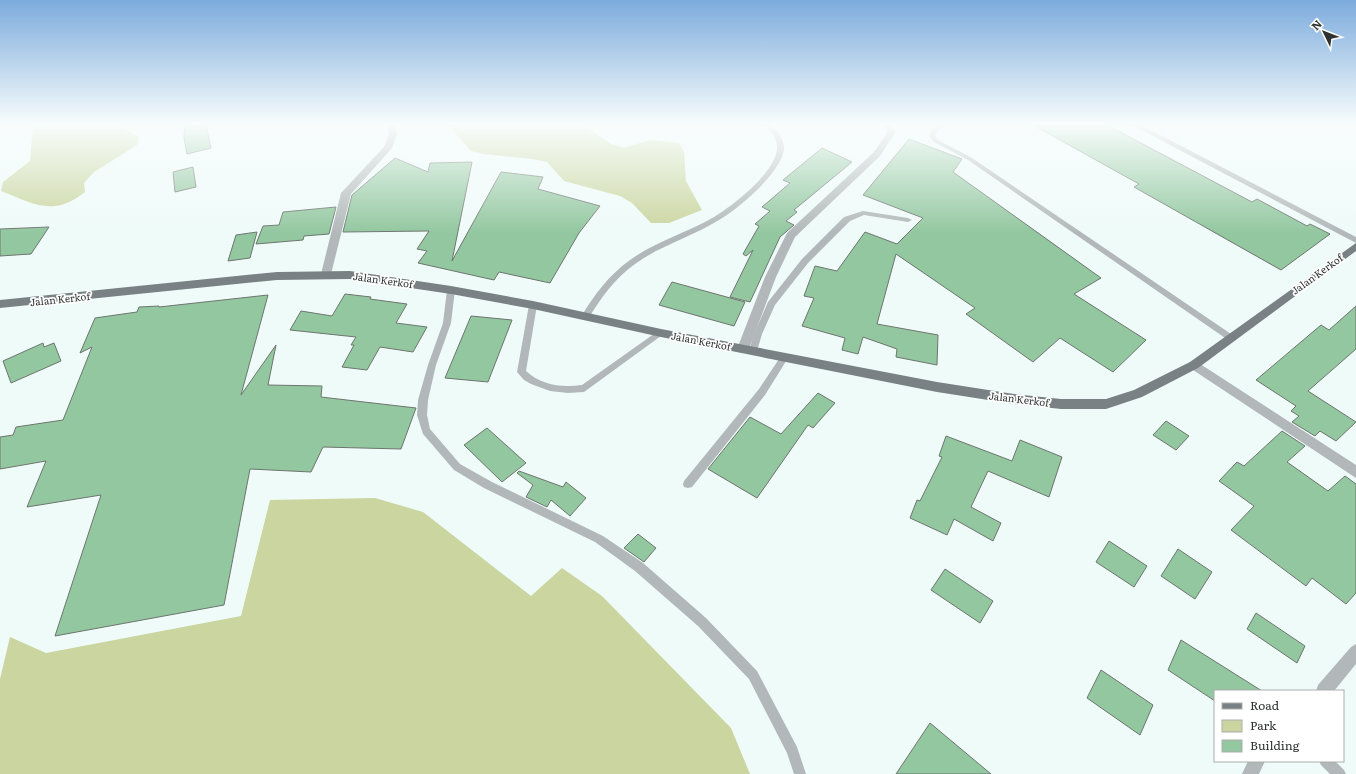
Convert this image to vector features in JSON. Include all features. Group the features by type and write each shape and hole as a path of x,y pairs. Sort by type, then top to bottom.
{"main road":[{"name":"Jalan Kerkof","path":"0,304 22,303 277,276 326,274 350,275 451,290 533,305 784,358 937,387 1014,399 1061,404 1106,404 1138,394 1194,365 1356,246"}],"street":[{"path":"326,274 346,193 376,161"},
{"path":"748,350 762,296 781,252 791,235 869,161"},
{"path":"1194,365 1356,472"},
{"path":"1325,690 1356,652"},
{"path":"1250,774 1256,762"}],"lane":[{"path":"586,317 595,302 618,272 648,252 717,218 754,188 775,161"},
{"path":"973,161 1231,338"},
{"path":"1204,161 1356,240"},
{"path":"748,350 758,334 771,304 805,261 847,219 863,213 908,220"},
{"path":"451,290 447,324 432,365 423,400 422,415 426,431 457,467 500,492 599,540 639,567 702,622 753,675 793,752 800,774"},
{"path":"533,305 521,364 521,372 526,378 552,388 571,391 584,388 661,333"},
{"path":"688,484 762,392 784,358"},
{"path":"1326,762 1340,774"}],"green space":[{"path":"30,161 111,161 94,172 84,183 85,192 74,200 54,206 34,204 1,191 3,182"},
{"path":"543,161 685,161 686,181 702,210 669,223 651,223 632,203 620,196 564,181 547,162"},
{"path":"375,498 423,512 531,596 562,568 602,596 731,728 750,774 0,774 0,679 10,637 46,653 241,616 270,500"}],"building":[{"path":"391,161 402,161 428,172 430,163 472,162 452,261 501,172 543,177 538,189 600,206 579,233 550,283 499,272 494,280 418,263 427,251 417,249 429,231 343,232 352,195"},
{"path":"806,161 852,162 794,210 797,212 786,221 794,225 780,237 750,302 730,297 753,250 746,256 743,254 759,226 755,224 770,211 762,207 790,183 783,180"},
{"path":"891,161 961,161 953,172 1101,278 1074,294 1146,340 1113,372 1060,338 1033,362 966,314 975,308 896,254 877,324 938,335 937,365 896,357 897,349 863,337 858,354 842,350 845,338 802,326 814,298 804,296 815,266 837,271 865,232 897,244 923,218 863,195"},
{"path":"1098,161 1175,161 1252,202 1257,199 1307,226 1310,224 1330,234 1281,270 1134,187 1139,184"},
{"path":"193,167 196,187 175,192 173,172"},
{"path":"336,207 329,234 304,236 303,240 256,244 263,226 279,225 283,212"},
{"path":"49,227 31,254 0,256 0,229"},
{"path":"257,232 250,258 228,261 236,235"},
{"path":"672,282 745,302 734,326 659,305"},
{"path":"345,294 407,304 396,323 427,327 413,352 380,347 367,370 342,367 354,345 351,345 356,337 290,330 301,311 332,316"},
{"path":"268,295 241,395 276,345 268,385 322,386 321,397 416,408 401,449 323,447 311,472 250,469 224,605 55,636 101,495 27,507 46,461 0,469 0,437 13,435 16,427 63,420 92,347 80,353 95,318 137,312 139,307 159,307"},
{"path":"1356,306 1356,349 1308,391 1356,422 1336,441 1320,431 1315,436 1292,422 1299,416 1291,411 1296,406 1256,380 1321,325 1329,330"},
{"path":"471,316 512,320 488,382 445,378"},
{"path":"43,343 44,347 54,343 61,361 11,383 3,361"},
{"path":"818,393 835,403 813,428 808,425 757,498 708,469 750,417 781,434"},
{"path":"1166,421 1189,436 1176,450 1153,435"},
{"path":"487,428 526,463 502,482 464,445"},
{"path":"1282,431 1305,446 1287,462 1328,491 1345,476 1356,484 1356,593 1346,604 1312,578 1306,586 1231,530 1254,506 1219,481 1237,462 1244,466"},
{"path":"946,436 1012,461 1020,440 1062,457 1049,497 988,471 971,507 1001,523 993,541 954,519 947,535 910,518 917,500 920,501 942,457 939,456"},
{"path":"519,471 563,487 566,482 586,498 570,516 551,500 547,507 526,497 533,485 517,473"},
{"path":"638,534 656,548 644,562 624,548"},
{"path":"1109,541 1147,566 1134,587 1096,562"},
{"path":"1178,549 1212,572 1195,599 1161,576"},
{"path":"945,569 993,601 980,623 931,590"},
{"path":"1256,613 1305,646 1297,663 1247,629"},
{"path":"1181,640 1260,690 1214,690 1214,700 1168,670"},
{"path":"1101,670 1153,705 1140,735 1087,698"},
{"path":"930,723 991,774 896,774"}]}
